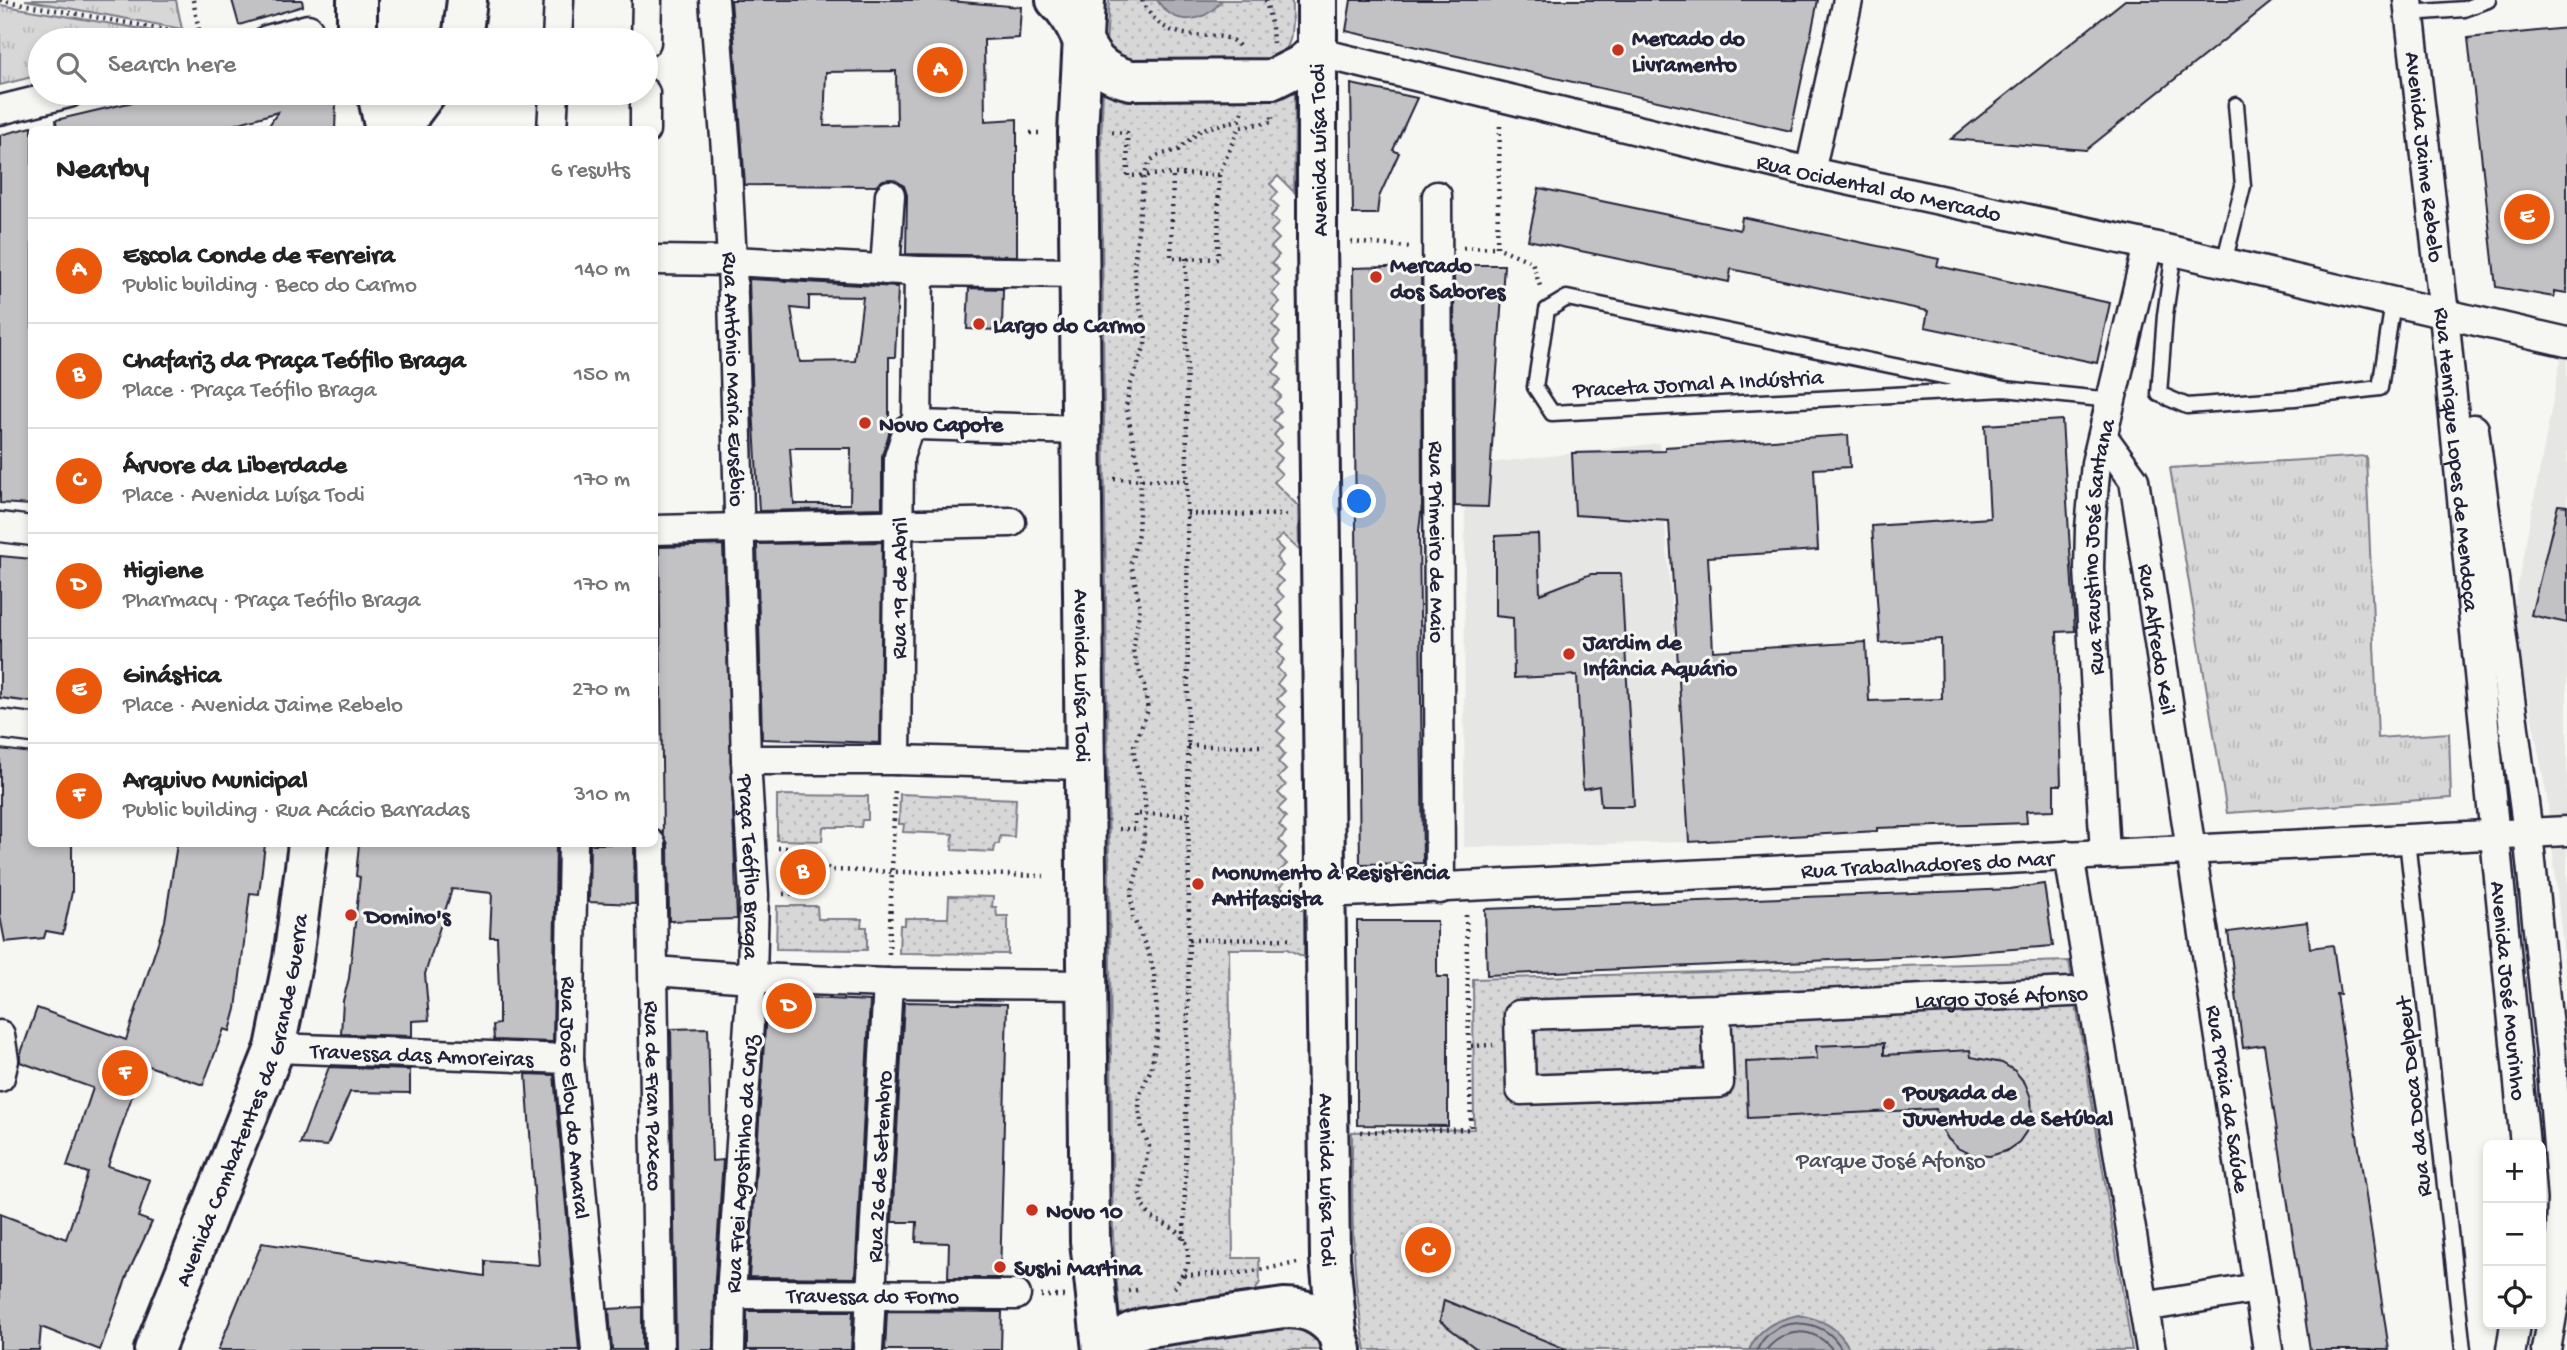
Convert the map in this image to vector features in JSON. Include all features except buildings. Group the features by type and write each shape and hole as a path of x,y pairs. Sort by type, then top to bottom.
{"main road":[{"path":"357,0 357,28"},
{"path":"464,28 467,0"},
{"path":"1056,0 1074,21 1092,58 1116,77 1131,80 1273,79 1287,74 1316,52"},
{"name":"Avenida Luísa Todi","path":"1085,0 1078,132 1090,1241 1102,1350"},
{"name":"Avenida Luísa Todi","path":"1317,0 1330,1258 1340,1341"},
{"path":"380,105 384,126"},
{"path":"406,126 417,105"},
{"name":"Avenida Combatentes da Grande Guerra","path":"154,1350 275,1048 293,959 308,847"},
{"path":"1114,1350 1130,1333 1144,1328 1284,1308 1313,1311 1326,1319 1340,1341"}],"street":[{"path":"557,28 559,0"},
{"path":"646,28 647,0"},
{"name":"Rua António Maria Eusébio","path":"714,0 732,261 746,760"},
{"path":"1811,172 1848,0"},
{"name":"Avenida Jaime Rebelo","path":"2409,7 2444,314"},
{"name":"Rua Ocidental do Mercado","path":"1316,52 1811,172 2161,248 2567,342"},
{"path":"0,110 28,103"},
{"path":"552,126 553,105"},
{"path":"645,105 645,126"},
{"path":"885,270 890,195"},
{"name":"Rua Primeiro de Maio","path":"1437,196 1440,889"},
{"name":"Rua Faustino José Santana","path":"2105,854 2089,568 2092,491 2111,400 2161,248"},
{"path":"658,260 732,261 885,270 1080,273"},
{"path":"919,271 917,425 1081,430"},
{"name":"Rua Henrique Lopes de Mendoça","path":"2444,314 2469,392 2528,833"},
{"name":"Rua Henrique Lopes de Mendoça","path":"2444,314 2496,835"},
{"name":"Rua 19 de Abril","path":"896,760 899,457 908,429 917,425"},
{"name":"Rua Alfredo Keil","path":"2103,437 2134,480 2190,849"},
{"path":"658,530 1011,522"},
{"path":"0,527 28,530"},
{"path":"0,724 28,728"},
{"name":"Praça Teófilo Braga","path":"1085,765 896,760 746,760 753,847 752,978 888,983 1088,985"},
{"name":"Rua Trabalhadores do Mar","path":"1326,893 2567,831"},
{"name":"Avenida José Mourinho","path":"2528,833 2551,1010 2562,1199 2560,1269 2546,1350"},
{"name":"Avenida José Mourinho","path":"2496,835 2525,1140"},
{"name":"Rua João Eloy do Amaral","path":"573,847 569,1059 596,1350"},
{"name":"Rua de Fran Paxeco","path":"651,847 659,1350"},
{"name":"Rua Praia da Saúde","path":"2190,849 2268,1350"},
{"path":"2069,855 2091,991"},
{"path":"654,971 752,978"},
{"name":"Rua Frei Agostinho da Cruz","path":"730,1350 731,1294 752,978"},
{"name":"Rua 26 de Setembro","path":"868,1350 888,983"},
{"name":"Largo José Afonso","path":"1716,1009 1719,1083 1521,1090 1519,1016 2091,991 2151,1350"},
{"path":"0,1035 4,1060 0,1077"},
{"name":"Travessa das Amoreiras","path":"275,1048 569,1059"},
{"path":"2144,1307 2257,1288"},
{"name":"Travessa do Forno","path":"731,1294 1016,1295"},
{"path":"2511,1350 2514,1329"}],"lane":[{"path":"2409,7 2465,9 2488,0"},
{"path":"2224,263 2243,186 2236,104"},
{"path":"2161,248 2165,315 2159,394 2187,405 2295,398 2380,388 2393,302"},
{"name":"Praceta Jornal A Indústria","path":"2005,390 1552,412 1535,387 1547,310 1567,298 2005,390 2111,400"},
{"name":"Rua da Doca Delpeut","path":"2407,840 2463,1350"}],"path":[{"path":"0,0 148,28"},
{"path":"193,0 199,28"},
{"path":"1142,0 1149,13 1172,31 1235,41 1248,55 1256,58 1257,100 1243,106 1239,120 1202,129 1178,150 1158,155 1150,161 1144,176 1134,266 1136,291 1146,330 1146,345 1130,386 1126,406 1141,479 1138,533 1131,563 1140,607 1133,651 1144,685 1148,710 1137,734 1134,757 1144,791 1146,814 1142,855 1131,894 1133,917 1154,973 1158,1030 1151,1069 1140,1094 1142,1128 1149,1146 1140,1192 1142,1205 1151,1217 1176,1230 1188,1245 1188,1265 1171,1293"},
{"path":"1501,96 1497,247 1532,262 1547,310"},
{"path":"1107,132 1127,132 1128,176 1173,174 1219,175 1218,259 1171,258 1173,174"},
{"path":"1030,133 1049,133"},
{"path":"1184,1241 1189,940 1186,258"},
{"path":"1110,479 1187,481"},
{"path":"1187,514 1294,515"},
{"path":"1188,746 1265,746"},
{"path":"888,983 896,760"},
{"path":"1108,828 1135,829 1135,814 1189,815"},
{"path":"753,847 804,848 830,870 1044,876"},
{"path":"754,895 803,893 830,870"},
{"path":"1189,940 1301,939"},
{"path":"1329,1132 1471,1129 1469,1046"},
{"path":"1184,1275 1242,1273 1308,1261"}],"shaded area":[{"path":"2567,327 2567,987 2547,797 2512,614"},
{"name":"Jardim de Infância Aquário","path":"1659,443 1689,842 1464,847 1465,466"}],"green space":[{"path":"25,0 176,0 182,28"},
{"path":"1109,0 1292,0 1290,41 1276,60 1123,63 1106,45"},
{"path":"0,5 136,28 28,28 28,78 0,85"},
{"path":"1295,89 1294,192 1278,176 1270,184 1278,192 1271,200 1279,207 1271,216 1279,223 1271,231 1279,239 1271,247 1279,255 1272,263 1279,270 1272,278 1279,286 1272,294 1280,302 1272,310 1280,317 1272,325 1280,333 1273,341 1280,349 1273,357 1280,364 1273,372 1281,380 1273,388 1281,396 1274,403 1281,411 1273,420 1281,427 1274,435 1282,443 1274,451 1282,458 1274,466 1282,474 1274,482 1298,506 1299,550 1283,535 1275,542 1283,550 1276,558 1283,566 1275,574 1283,581 1276,589 1284,597 1276,605 1283,613 1276,621 1284,628 1276,637 1284,644 1277,652 1284,660 1277,668 1284,675 1277,684 1285,691 1277,699 1285,707 1277,715 1285,722 1277,731 1285,738 1278,746 1285,754 1278,762 1286,770 1278,778 1286,785 1278,793 1286,801 1278,809 1286,817 1279,825 1286,832 1279,840 1286,848 1279,856 1287,864 1279,872 1287,879 1280,887 1304,911 1304,957 1287,949 1229,949 1233,1258 1259,1258 1260,1282 1253,1295 1120,1320 1113,1236 1101,140 1103,91"},
{"path":"2366,456 2378,738 2449,733 2451,798 2227,813 2170,468"},
{"path":"900,794 1016,799 1014,837 1000,836 994,852 952,850 953,834 903,832 904,824 899,824"},
{"path":"777,795 868,796 868,820 862,820 861,827 823,827 822,841 777,840"},
{"path":"949,896 993,897 992,907 996,907 997,916 1008,916 1008,954 899,953 900,925 905,925 905,918 948,918"},
{"path":"777,906 817,906 818,919 862,919 861,927 867,927 867,950 776,949"},
{"name":"Parque José Afonso","path":"2069,961 2132,1350 1366,1350 1355,1269 1352,1132 1474,1129 1473,979"},
{"path":"1301,1324 1317,1338 1320,1350 1136,1350 1139,1347"}],"water":[{"path":"1157,0 1222,0 1207,14 1189,19 1172,15"},
{"path":"1798,1315 1829,1325 1841,1335 1850,1350 1749,1350 1757,1336 1769,1326"}],"place":[{"name":"Mercado do Livramento","path":"1618,50"},
{"name":"Escola Conde de Ferreira","path":"940,70"},
{"name":"Ginástica","path":"2527,217"},
{"name":"Mercado dos Sabores","path":"1376,277"},
{"name":"Largo do Carmo","path":"979,324"},
{"name":"Novo Capote","path":"865,423"},
{"name":"Jardim de Infância Aquário","path":"1569,654"},
{"name":"Chafariz da Praça Teófilo Braga","path":"803,872"},
{"name":"Monumento à Resistência Antifascista","path":"1198,884"},
{"name":"Domino's","path":"351,915"},
{"name":"Higiene","path":"789,1006"},
{"name":"Arquivo Municipal","path":"125,1073"},
{"name":"Pousada de Juventude de Setúbal","path":"1889,1104"},
{"name":"Novo 10","path":"1032,1210"},
{"name":"Árvore da Liberdade","path":"1428,1250"},
{"name":"Sushi Martina","path":"1000,1267"}]}
